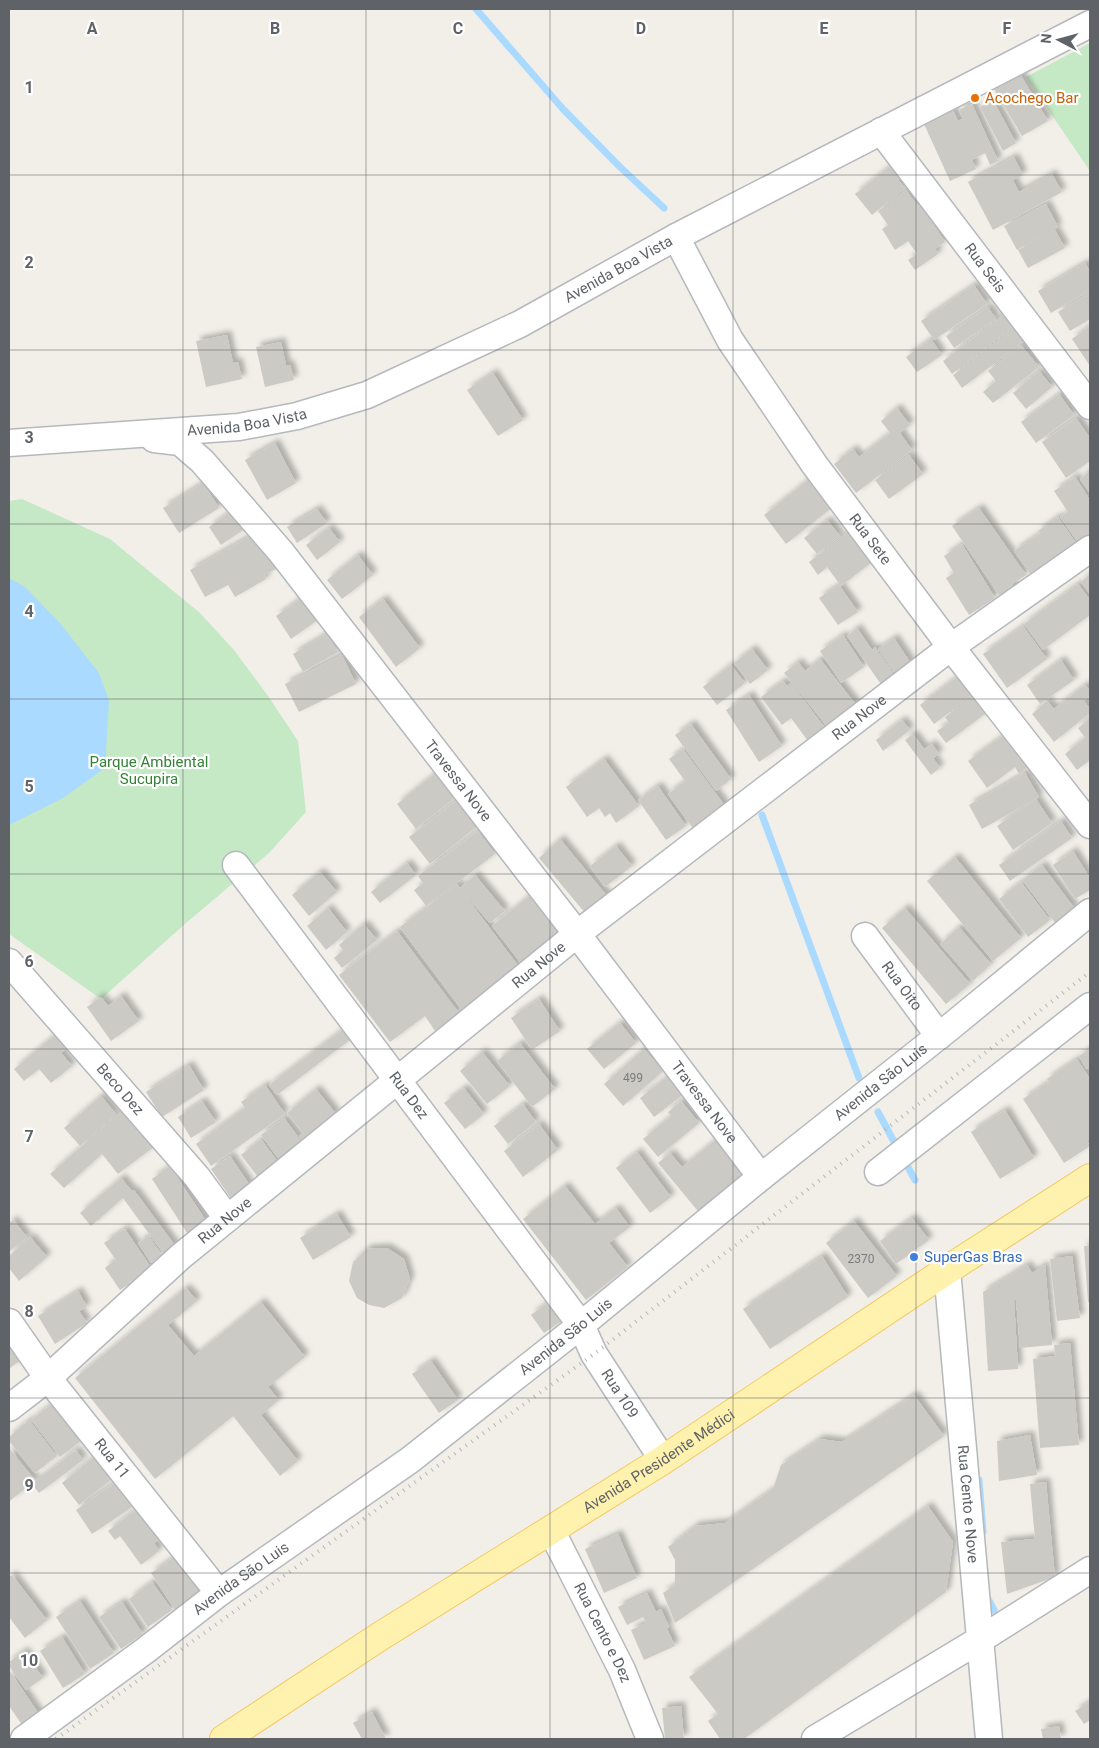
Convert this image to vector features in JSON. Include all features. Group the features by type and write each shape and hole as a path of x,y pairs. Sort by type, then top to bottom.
{"main road":[{"name":"Avenida Presidente Médici","path":"224,1739 379,1637 663,1460 947,1270 1090,1178"}],"street":[{"name":"Avenida Boa Vista","path":"121,436 239,427 297,416 367,395 520,324 676,237 1090,24"},
{"name":"Rua Seis","path":"881,131 1090,406"},
{"name":"Rua Sete","path":"676,237 730,340 814,464 951,647 1090,825"},
{"path":"9,443 121,436"},
{"name":"Travessa Nove","path":"121,436 180,442 202,461 281,552 578,934 761,1176"},
{"name":"Rua Nove","path":"9,1408 48,1378 180,1257 578,934 951,647 1090,549"},
{"name":"Rua Dez","path":"236,865 581,1324"},
{"name":"Avenida São Luis","path":"24,1739 146,1650 219,1593 410,1460 581,1324 761,1176 939,1036 1090,912"},
{"name":"Rua Oito","path":"865,936 939,1036"},
{"name":"Beco Dez","path":"9,962 198,1178 227,1218"},
{"path":"893,1159 1090,1006"},
{"name":"Rua Cento e Nove","path":"947,1270 990,1739"},
{"name":"Rua 11","path":"9,1322 48,1378 219,1593"},
{"name":"Rua 109","path":"581,1324 594,1354 663,1460"},
{"name":"Rua Cento e Dez","path":"551,1530 622,1670 650,1739"},
{"path":"815,1739 981,1639 1090,1570"}],"green space":[{"path":"1090,43 1090,171 1026,77"},
{"name":"Parque Ambiental Sucupira","path":"22,499 110,539 200,613 234,650 298,741 306,812 269,853 186,923 101,999 9,934 9,501"}],"water":[{"path":"9,578 25,587 59,622 99,673 109,701 105,768 63,798 9,825"}],"building":[{"path":"1020,74 1048,121 1022,136 994,89"},
{"path":"993,100 1016,143 1003,151 980,107"},
{"path":"972,104 998,161 990,165 985,153 972,160 976,169 950,181 924,124 953,110 958,121 963,119 959,110"},
{"path":"1014,157 1023,175 1013,180 1019,192 1052,174 1062,192 993,230 968,182"},
{"path":"893,164 903,177 898,180 905,188 872,215 855,194"},
{"path":"906,190 916,204 897,219 922,202 945,242 935,249 938,254 915,270 908,260 917,254 908,241 895,250 882,229 888,225 878,211"},
{"path":"1046,204 1058,227 1017,250 1004,226"},
{"path":"1055,230 1065,248 1028,268 1018,250"},
{"path":"1085,263 1090,272 1090,290 1051,313 1038,291"},
{"path":"974,285 987,304 934,340 921,321"},
{"path":"1090,292 1090,319 1070,331 1058,312"},
{"path":"988,307 996,319 954,348 946,336"},
{"path":"1010,310 1019,322 952,374 943,361"},
{"path":"1019,324 1029,337 962,388 953,375"},
{"path":"1090,326 1090,366 1072,339"},
{"path":"227,335 233,363 238,362 242,379 206,387 196,341"},
{"path":"931,339 942,355 917,372 906,357"},
{"path":"281,342 286,365 290,365 294,380 265,387 256,347"},
{"path":"1021,345 1039,367 993,403 983,392 996,381 988,371"},
{"path":"1039,371 1052,387 1026,409 1013,393"},
{"path":"493,373 523,420 498,436 467,390"},
{"path":"1059,394 1074,415 1036,443 1021,422"},
{"path":"897,408 910,425 900,433 912,450 856,493 834,464 853,449 859,457 890,433 881,421"},
{"path":"1076,418 1090,438 1090,461 1066,478 1042,442"},
{"path":"275,443 296,483 267,500 245,460"},
{"path":"909,455 923,474 889,499 875,480"},
{"path":"1090,471 1090,493 1080,479"},
{"path":"812,477 834,506 786,544 764,515"},
{"path":"1075,477 1090,500 1090,536 1079,544 1060,517 1068,512 1054,491"},
{"path":"203,483 219,508 179,533 163,508"},
{"path":"979,508 1026,575 1012,584 1020,595 1006,605 952,526"},
{"path":"317,509 327,523 297,543 287,527"},
{"path":"230,512 243,530 221,545 209,527"},
{"path":"1058,517 1078,546 1031,575 1014,551 1039,534 1054,554 1038,531"},
{"path":"827,520 840,536 817,554 804,538"},
{"path":"855,527 872,562 841,586 827,567 818,575 809,562"},
{"path":"329,528 340,542 317,560 306,545"},
{"path":"256,533 276,569 264,575 266,579 235,597 228,585 205,597 190,570"},
{"path":"962,544 995,598 969,615 946,578 954,573 944,556"},
{"path":"358,555 373,575 342,599 327,580"},
{"path":"1090,574 1090,594 1081,582"},
{"path":"1078,584 1090,600 1090,615 1043,650 1024,624"},
{"path":"839,585 858,612 838,625 819,598"},
{"path":"303,597 319,619 291,639 276,616"},
{"path":"383,599 420,648 396,667 359,617"},
{"path":"1023,626 1047,659 1007,688 983,654"},
{"path":"857,628 872,650 875,647 896,677 883,687 847,636"},
{"path":"327,634 338,652 303,672 293,654"},
{"path":"843,635 864,667 841,683 820,651"},
{"path":"894,638 912,665 896,675 878,649"},
{"path":"752,649 768,670 750,684 734,663"},
{"path":"342,655 356,684 299,712 285,684"},
{"path":"820,659 861,711 833,734 784,673 798,662 805,671"},
{"path":"1061,660 1074,680 1040,704 1027,685"},
{"path":"731,665 745,683 717,705 703,687"},
{"path":"958,676 972,695 934,724 920,705"},
{"path":"783,681 787,686 791,683 825,728 808,741 791,718 782,725 761,697"},
{"path":"1085,685 1090,691 1090,696 1084,701 1090,709 1090,713 1054,742 1032,714 1047,701 1054,709"},
{"path":"749,695 782,746 759,762 726,710"},
{"path":"973,697 985,714 946,743 937,731 949,723 945,717"},
{"path":"1090,718 1090,760 1077,770 1065,754 1085,738 1078,728"},
{"path":"902,720 910,730 883,751 876,740"},
{"path":"691,724 731,779 716,791 675,735"},
{"path":"1010,731 1034,763 1019,774 1015,767 987,788 968,761"},
{"path":"913,734 924,749 932,744 939,754 933,758 940,768 931,775 905,740"},
{"path":"683,749 728,810 697,834 668,794 685,781 669,759"},
{"path":"604,759 639,806 616,823 610,813 605,817 599,808 587,817 566,787"},
{"path":"438,771 457,796 416,829 397,804"},
{"path":"1025,773 1039,797 982,829 969,805"},
{"path":"658,786 686,826 666,840 638,800"},
{"path":"459,799 479,825 430,864 409,837"},
{"path":"1036,799 1052,823 1013,850 997,826"},
{"path":"1061,821 1072,838 1010,881 999,865"},
{"path":"478,831 495,854 426,906 414,890 423,883 418,876"},
{"path":"560,839 612,902 591,920 539,858"},
{"path":"616,846 632,866 605,887 590,866"},
{"path":"1073,851 1090,878 1090,890 1075,899 1053,865"},
{"path":"955,857 1021,938 993,961 927,881"},
{"path":"407,863 416,875 380,903 371,892"},
{"path":"1042,865 1075,909 1056,924 1022,880"},
{"path":"320,872 337,892 309,916 292,895"},
{"path":"475,875 505,911 490,923 462,891 519,967 462,1010 400,927 457,884 460,888"},
{"path":"1021,882 1050,920 1028,937 999,899"},
{"path":"532,894 565,936 525,968 492,926"},
{"path":"328,908 347,932 326,950 307,926"},
{"path":"905,908 970,984 946,1004 882,928"},
{"path":"364,924 377,940 342,968 334,958 343,950 339,945"},
{"path":"959,927 991,964 973,981 940,944"},
{"path":"397,931 459,1013 435,1031 425,1016 390,1042 339,975"},
{"path":"121,996 139,1021 111,1041 87,1007 101,997 108,1006"},
{"path":"539,999 560,1031 532,1050 511,1018"},
{"path":"620,1023 636,1043 604,1069 587,1049"},
{"path":"344,1029 351,1039 277,1095 269,1085"},
{"path":"61,1030 72,1043 61,1053 72,1066 51,1083 39,1069 24,1081 14,1069"},
{"path":"520,1043 555,1089 532,1107 497,1061"},
{"path":"644,1049 663,1071 623,1106 604,1084"},
{"path":"1090,1049 1090,1067 1086,1069 1079,1056"},
{"path":"482,1052 510,1086 487,1104 460,1071"},
{"path":"1077,1059 1090,1079 1090,1139 1087,1141 1090,1146 1064,1163 1023,1099 1049,1082 1047,1079"},
{"path":"189,1065 204,1090 162,1117 146,1092"},
{"path":"670,1075 685,1093 654,1117 640,1098"},
{"path":"265,1085 285,1114 211,1166 196,1144 245,1108 241,1102"},
{"path":"464,1088 484,1114 465,1129 444,1103"},
{"path":"316,1089 336,1114 308,1148 299,1136 303,1133 287,1113"},
{"path":"101,1096 116,1114 80,1146 64,1128"},
{"path":"202,1101 216,1122 191,1138 178,1117"},
{"path":"681,1101 699,1123 658,1157 643,1139 671,1116 668,1112"},
{"path":"523,1104 536,1122 508,1144 494,1126"},
{"path":"124,1109 155,1146 118,1174 102,1154 64,1188 50,1174"},
{"path":"1005,1110 1034,1158 1000,1179 971,1132"},
{"path":"284,1118 307,1149 284,1166 261,1135"},
{"path":"539,1124 558,1150 523,1177 504,1151"},
{"path":"261,1139 280,1165 261,1181 241,1155"},
{"path":"717,1139 748,1178 702,1216 658,1163 670,1153 682,1167"},
{"path":"637,1152 671,1197 650,1213 616,1168"},
{"path":"230,1156 251,1187 232,1200 211,1169"},
{"path":"170,1166 210,1227 191,1239 152,1179"},
{"path":"121,1178 132,1191 126,1196 134,1190 179,1251 168,1260 123,1198 91,1226 80,1213"},
{"path":"565,1186 595,1224 616,1208 630,1227 609,1243 628,1267 586,1300 523,1219"},
{"path":"337,1214 351,1237 313,1260 300,1238"},
{"path":"912,1218 929,1240 896,1264 880,1241"},
{"path":"13,1220 27,1237 9,1252 9,1223"},
{"path":"854,1221 897,1276 868,1298 826,1243"},
{"path":"125,1229 154,1272 134,1286 104,1243"},
{"path":"149,1236 162,1255 151,1263 138,1243"},
{"path":"30,1237 47,1257 19,1281 9,1268 9,1256"},
{"path":"1084,1246 1090,1246 1090,1302 1088,1302"},
{"path":"387,1248 404,1259 410,1279 402,1298 384,1308 369,1305 357,1298 349,1281 353,1262 367,1249"},
{"path":"822,1256 848,1297 770,1349 743,1309"},
{"path":"1072,1256 1080,1318 1057,1321 1050,1259"},
{"path":"115,1260 131,1283 120,1290 105,1268"},
{"path":"1027,1265 1032,1273 1045,1265 1052,1345 1020,1348 1016,1299 1014,1300 1018,1369 988,1371 983,1292"},
{"path":"186,1288 197,1301 168,1325 194,1356 261,1302 305,1357 268,1387 279,1400 261,1415 298,1461 280,1476 233,1416 155,1479 75,1378"},
{"path":"78,1291 87,1307 79,1311 87,1323 55,1344 38,1316"},
{"path":"550,1301 563,1320 544,1333 531,1315"},
{"path":"9,1338 23,1358 9,1369"},
{"path":"1070,1343 1079,1445 1040,1448 1033,1359 1055,1356 1054,1345"},
{"path":"431,1361 458,1400 439,1413 412,1374"},
{"path":"914,1395 944,1436 675,1623 663,1593 675,1585 675,1560 668,1547 695,1526 725,1523 773,1489 781,1465 820,1439 842,1442"},
{"path":"57,1400 86,1437 60,1457 31,1420"},
{"path":"29,1420 57,1456 35,1473 9,1441 9,1437"},
{"path":"1030,1435 1037,1475 999,1481 997,1441"},
{"path":"9,1448 35,1480 10,1501 9,1499"},
{"path":"76,1450 83,1460 39,1493 32,1484"},
{"path":"99,1453 117,1475 79,1505 62,1483"},
{"path":"122,1478 138,1503 92,1534 76,1510"},
{"path":"1046,1482 1055,1577 1007,1594 1001,1542 1035,1539 1030,1484"},
{"path":"145,1503 167,1534 154,1543 159,1551 141,1565 120,1536 115,1540 108,1531"},
{"path":"928,1506 953,1542 946,1592 744,1739 720,1739 708,1721 718,1714 689,1677"},
{"path":"618,1534 637,1578 604,1593 585,1549"},
{"path":"180,1553 205,1589 175,1610 151,1573"},
{"path":"12,1575 47,1620 25,1638 9,1617 9,1577"},
{"path":"152,1582 172,1610 148,1627 129,1599"},
{"path":"647,1593 656,1612 661,1609 669,1627 640,1641 667,1629 675,1646 644,1660 631,1630 646,1623 643,1617 627,1625 618,1607"},
{"path":"80,1601 114,1653 90,1669 56,1617"},
{"path":"122,1602 143,1634 121,1649 99,1617"},
{"path":"62,1637 85,1674 63,1688 40,1651"},
{"path":"24,1651 43,1678 26,1690 9,1666 9,1662"},
{"path":"9,1670 41,1717 25,1729 9,1706"},
{"path":"1090,1702 1090,1720 1084,1724 1075,1711"},
{"path":"681,1706 684,1739 665,1739 662,1708"},
{"path":"372,1712 386,1739 362,1739 353,1723"},
{"path":"1059,1726 1061,1739 1043,1739 1041,1729"}],"waterway":[{"path":"476,9 563,109 619,166 664,208"},
{"path":"762,815 859,1078"},
{"path":"878,1112 898,1149"},
{"path":"903,1158 915,1180"},
{"path":"979,1480 983,1532"},
{"path":"986,1595 994,1610"}],"railway":[{"path":"56,1739 594,1354 1090,972"}],"place":[{"name":"Acochego Bar","path":"975,98"},
{"name":"SuperGas Bras","path":"914,1257"}]}
